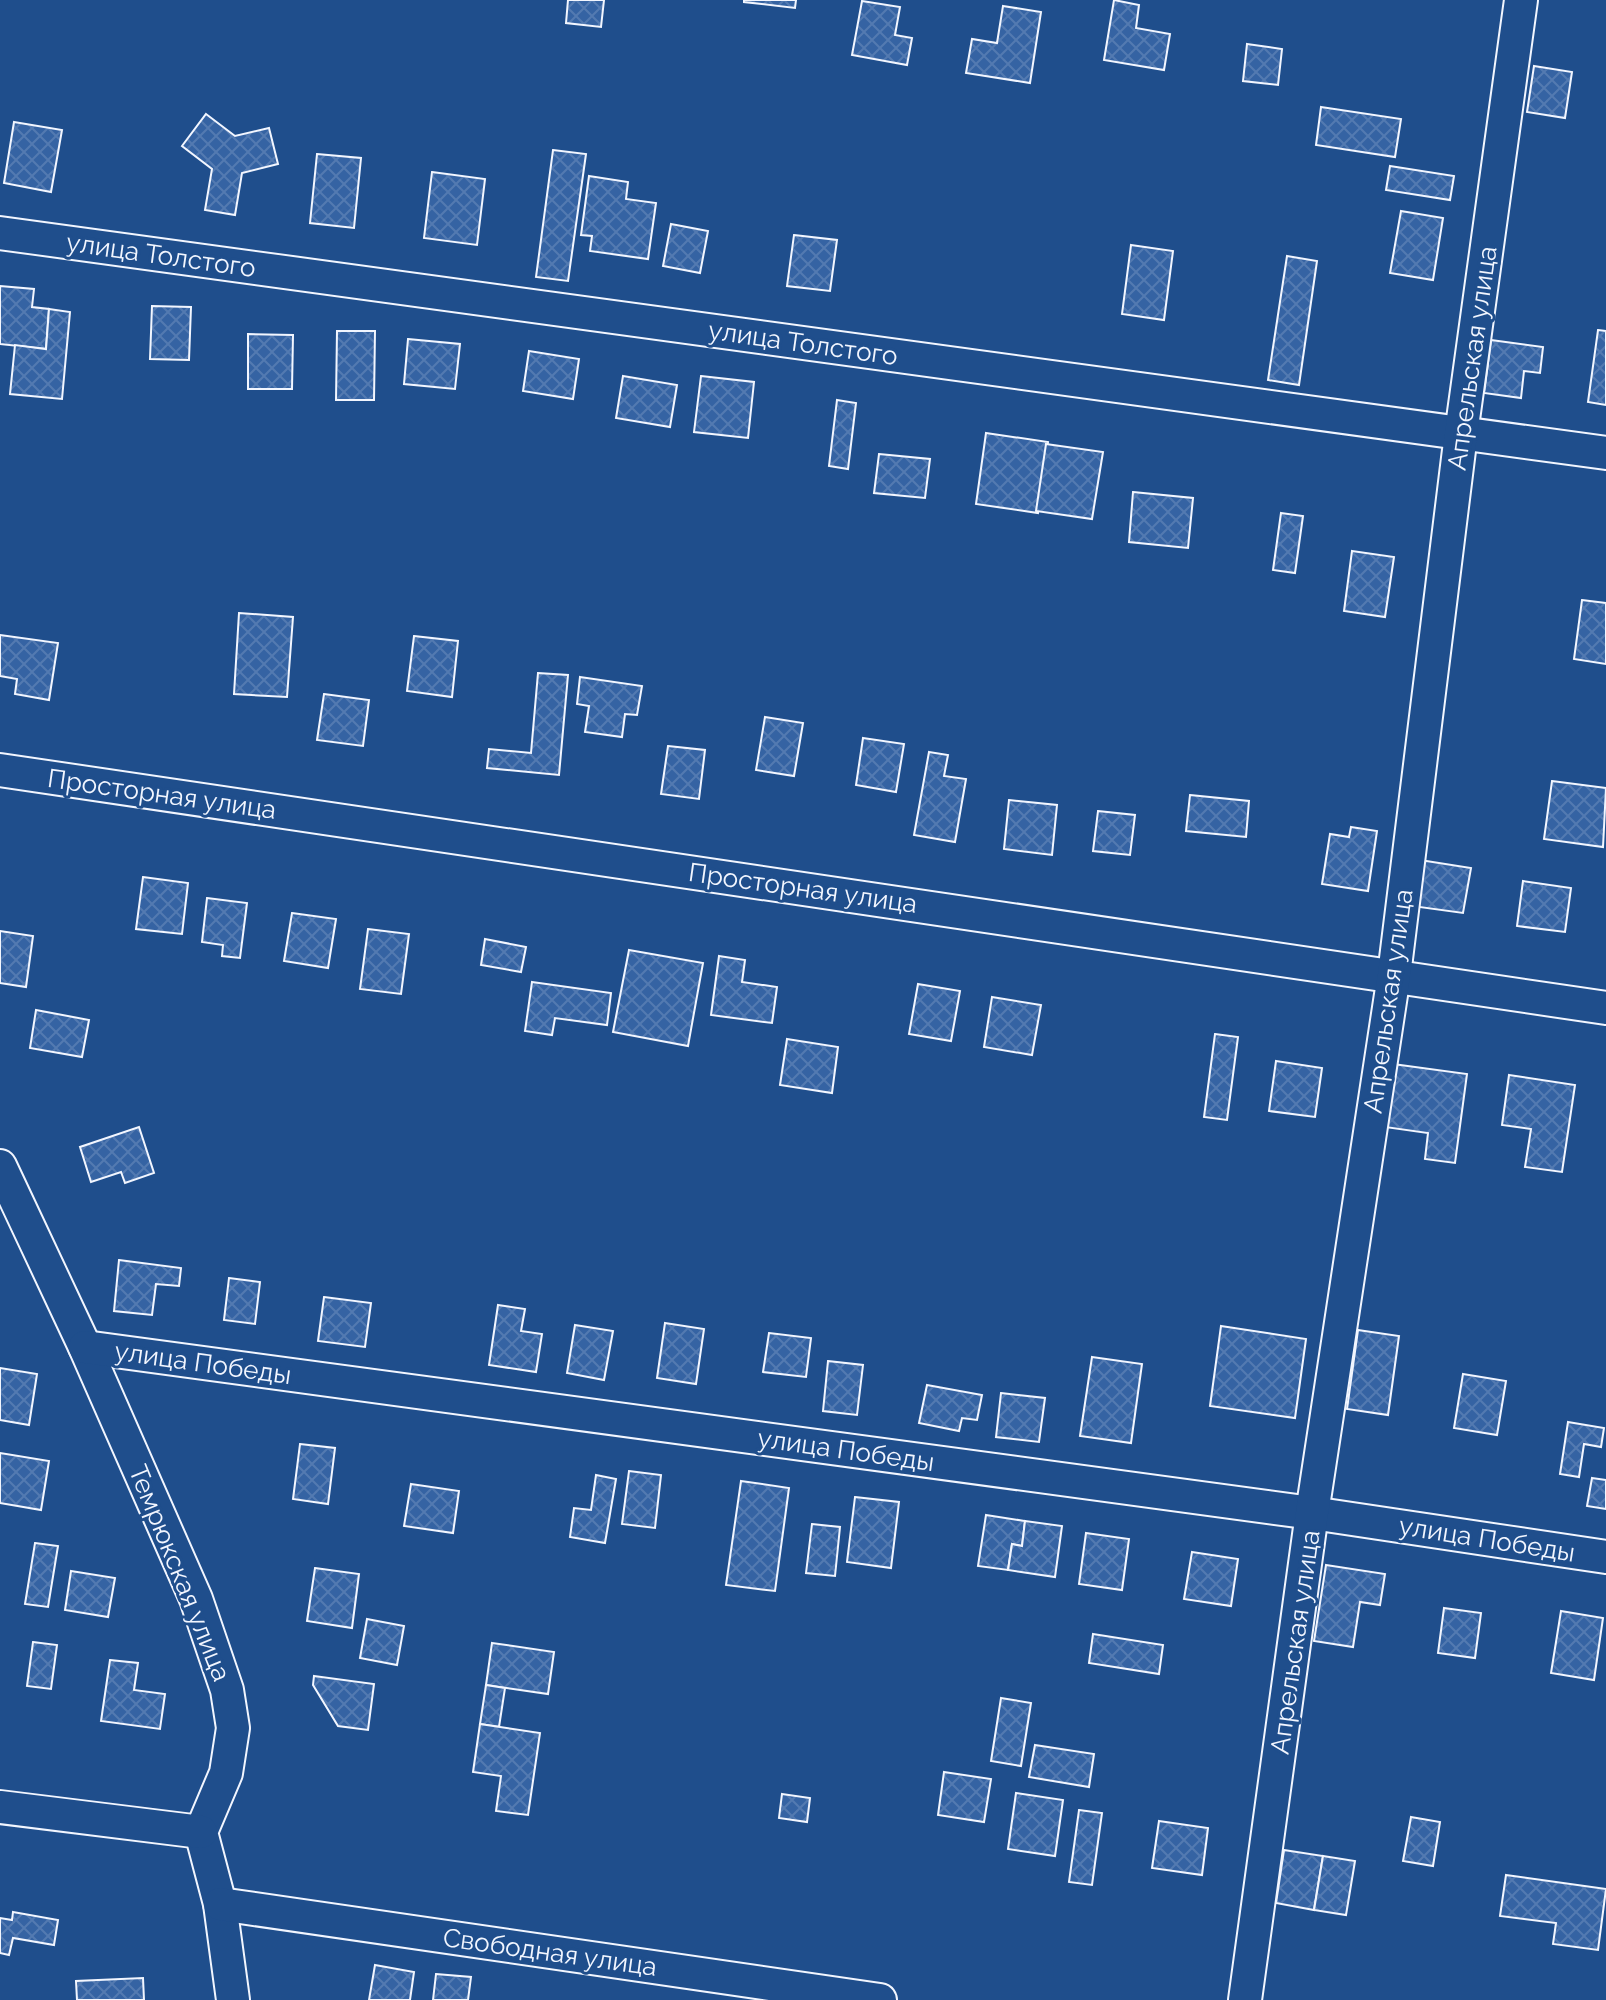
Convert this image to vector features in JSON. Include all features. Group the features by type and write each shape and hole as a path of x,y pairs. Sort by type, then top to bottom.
{"street":[{"name":"Апрельская улица","path":"1245,2000 1312,1513 1394,975 1461,434 1521,0"},
{"name":"улица Толстого","path":"0,233 1606,453"},
{"name":"Просторная улица","path":"0,770 1606,1008"},
{"name":"Темрюкская улица","path":"0,1166 85,1347 196,1599 227,1690 233,1728 226,1773 201,1832"},
{"name":"улица Победы","path":"85,1347 1312,1513 1606,1557"},
{"path":"0,1807 201,1832 220,1904 233,2000"},
{"name":"Свободная улица","path":"220,1904 880,2000"}],"building":[{"path":"568,0 604,0 601,27 566,23"},
{"path":"744,0 796,0 795,8"},
{"path":"1114,0 1139,5 1136,28 1170,34 1164,70 1104,60"},
{"path":"862,1 900,7 895,35 912,38 907,65 852,55"},
{"path":"1003,6 1041,12 1030,83 966,73 972,39 997,43"},
{"path":"1247,44 1282,49 1278,85 1243,81"},
{"path":"1534,66 1572,72 1565,118 1527,112"},
{"path":"1321,107 1401,119 1395,157 1316,145"},
{"path":"206,114 235,136 269,128 278,164 242,173 235,215 205,210 212,169 182,146"},
{"path":"14,122 62,130 51,192 4,183"},
{"path":"553,150 586,154 568,281 536,277"},
{"path":"317,154 361,158 354,228 310,223"},
{"path":"1390,166 1454,176 1450,200 1386,190"},
{"path":"432,172 485,179 477,245 424,238"},
{"path":"589,176 628,182 626,199 656,203 648,259 590,251 592,236 581,235"},
{"path":"1401,211 1443,218 1433,280 1390,273"},
{"path":"671,224 708,231 700,273 663,266"},
{"path":"794,235 837,240 830,291 787,286"},
{"path":"1131,245 1173,251 1164,320 1122,314"},
{"path":"1287,256 1317,261 1299,385 1268,380"},
{"path":"0,286 34,289 32,307 49,309 46,349 0,344"},
{"path":"152,306 191,307 189,360 150,359"},
{"path":"49,309 70,312 62,399 10,394 15,345 46,349"},
{"path":"1598,330 1606,331 1606,405 1588,402"},
{"path":"337,331 375,331 374,400 336,400"},
{"path":"248,334 293,335 292,389 248,389"},
{"path":"408,339 460,344 455,389 404,384"},
{"path":"1491,340 1543,347 1540,373 1524,371 1521,398 1484,393"},
{"path":"529,351 579,359 573,399 523,391"},
{"path":"623,376 677,385 670,427 616,418"},
{"path":"701,376 754,382 748,438 694,432"},
{"path":"837,400 856,403 848,469 829,466"},
{"path":"986,433 1048,442 1038,513 976,504"},
{"path":"1046,444 1103,452 1092,519 1036,511"},
{"path":"879,454 930,459 925,498 874,493"},
{"path":"1133,492 1193,498 1188,548 1129,542"},
{"path":"1281,513 1303,516 1295,573 1273,570"},
{"path":"1352,551 1394,557 1385,617 1344,611"},
{"path":"1582,600 1606,603 1606,664 1574,659"},
{"path":"239,613 293,617 287,697 234,694"},
{"path":"0,635 58,643 49,700 15,694 17,679 0,676"},
{"path":"414,636 458,641 452,697 407,691"},
{"path":"538,673 568,675 559,775 487,768 489,749 531,753"},
{"path":"580,677 642,686 637,715 625,714 622,737 585,732 589,706 577,704"},
{"path":"324,694 369,700 363,746 317,740"},
{"path":"765,717 803,723 794,776 756,770"},
{"path":"863,738 904,744 896,792 856,785"},
{"path":"668,746 705,750 699,799 661,794"},
{"path":"929,752 948,755 944,776 966,779 955,842 914,835"},
{"path":"1552,781 1606,788 1603,847 1544,839"},
{"path":"1190,795 1249,801 1246,837 1186,831"},
{"path":"1009,800 1057,805 1052,855 1004,849"},
{"path":"1098,811 1135,815 1130,855 1093,851"},
{"path":"1351,827 1377,831 1368,891 1322,884 1330,834 1349,837"},
{"path":"1420,860 1471,868 1463,913 1412,906"},
{"path":"143,877 188,883 182,934 136,929"},
{"path":"1523,881 1571,888 1565,932 1517,926"},
{"path":"207,898 247,903 240,958 222,956 223,945 202,942"},
{"path":"292,913 336,919 328,968 284,961"},
{"path":"368,929 409,934 401,994 360,989"},
{"path":"0,931 33,936 26,987 0,983"},
{"path":"485,939 526,947 521,972 481,965"},
{"path":"629,950 703,963 688,1046 613,1032"},
{"path":"719,956 745,960 742,982 777,987 772,1023 711,1015"},
{"path":"532,982 611,993 607,1025 555,1018 552,1035 525,1031"},
{"path":"918,984 960,991 951,1041 909,1034"},
{"path":"992,997 1041,1005 1032,1055 984,1047"},
{"path":"36,1010 89,1020 82,1057 30,1048"},
{"path":"1215,1034 1238,1037 1227,1120 1204,1117"},
{"path":"787,1039 838,1047 832,1093 780,1085"},
{"path":"1276,1061 1322,1068 1315,1117 1269,1111"},
{"path":"1393,1064 1467,1074 1455,1163 1425,1159 1428,1133 1385,1127"},
{"path":"1509,1075 1575,1085 1562,1172 1525,1167 1531,1129 1502,1125"},
{"path":"139,1127 154,1173 125,1183 121,1172 91,1182 80,1147"},
{"path":"119,1260 181,1268 179,1286 156,1284 152,1315 114,1311"},
{"path":"229,1278 260,1282 255,1324 224,1320"},
{"path":"324,1297 371,1303 365,1347 318,1341"},
{"path":"498,1305 525,1309 521,1331 542,1334 536,1372 489,1365"},
{"path":"665,1323 704,1329 696,1384 657,1378"},
{"path":"575,1325 613,1331 604,1380 567,1373"},
{"path":"1221,1326 1306,1339 1295,1418 1210,1406"},
{"path":"1358,1330 1399,1336 1388,1415 1347,1409"},
{"path":"769,1333 811,1338 806,1377 763,1372"},
{"path":"1092,1357 1142,1364 1131,1443 1080,1436"},
{"path":"828,1361 863,1365 857,1415 823,1411"},
{"path":"0,1368 37,1374 29,1425 0,1420"},
{"path":"1463,1374 1506,1381 1497,1435 1454,1428"},
{"path":"927,1385 982,1395 977,1420 962,1418 959,1431 919,1423"},
{"path":"1001,1393 1045,1398 1039,1442 996,1437"},
{"path":"1568,1422 1604,1428 1601,1447 1584,1444 1579,1477 1560,1474"},
{"path":"300,1444 335,1448 328,1504 293,1499"},
{"path":"0,1453 49,1461 41,1510 0,1503"},
{"path":"629,1471 661,1475 655,1528 622,1524"},
{"path":"596,1475 616,1479 605,1543 570,1537 574,1508 591,1510"},
{"path":"1592,1478 1606,1480 1606,1509 1587,1506"},
{"path":"741,1481 789,1488 775,1591 726,1585"},
{"path":"411,1484 459,1491 453,1533 404,1526"},
{"path":"855,1497 899,1502 891,1568 847,1562"},
{"path":"986,1515 1025,1521 1022,1546 1012,1544 1008,1570 978,1566"},
{"path":"1025,1521 1062,1526 1055,1577 1008,1570 1012,1544 1022,1546"},
{"path":"812,1524 840,1527 835,1576 806,1573"},
{"path":"1086,1533 1129,1539 1122,1590 1079,1584"},
{"path":"35,1543 58,1546 48,1607 25,1604"},
{"path":"1192,1552 1238,1559 1231,1606 1184,1599"},
{"path":"1326,1565 1385,1574 1380,1605 1360,1602 1353,1647 1314,1641"},
{"path":"315,1568 359,1574 352,1628 307,1621"},
{"path":"71,1571 115,1578 108,1617 65,1610"},
{"path":"1444,1608 1481,1613 1475,1658 1438,1653"},
{"path":"1561,1611 1603,1618 1594,1680 1551,1673"},
{"path":"367,1619 404,1626 397,1665 360,1658"},
{"path":"1093,1634 1163,1645 1159,1674 1089,1663"},
{"path":"33,1642 57,1645 51,1689 27,1686"},
{"path":"492,1643 554,1652 548,1694 486,1685"},
{"path":"110,1660 138,1663 134,1690 165,1694 160,1729 101,1721"},
{"path":"314,1676 374,1684 368,1730 338,1726 313,1685"},
{"path":"486,1685 505,1688 499,1727 480,1724"},
{"path":"1001,1698 1031,1703 1021,1766 991,1761"},
{"path":"480,1724 540,1733 528,1815 496,1811 501,1776 473,1772"},
{"path":"1035,1745 1094,1754 1089,1787 1029,1777"},
{"path":"944,1772 991,1779 984,1822 938,1815"},
{"path":"1016,1793 1063,1800 1055,1856 1008,1849"},
{"path":"782,1794 810,1798 807,1822 779,1818"},
{"path":"1079,1810 1102,1813 1092,1885 1069,1882"},
{"path":"1411,1817 1440,1822 1433,1866 1403,1861"},
{"path":"1159,1821 1208,1828 1202,1875 1152,1868"},
{"path":"1284,1850 1323,1856 1314,1910 1276,1903"},
{"path":"1323,1856 1355,1861 1346,1915 1314,1910"},
{"path":"1506,1875 1606,1889 1598,1950 1553,1944 1556,1923 1500,1916"},
{"path":"13,1912 58,1920 54,1945 13,1938 9,1955 0,1953 0,1918 12,1920"},
{"path":"375,1965 414,1972 410,2000 369,2000"},
{"path":"436,1974 471,1977 468,2000 433,2000"},
{"path":"143,1978 144,2000 77,2000 76,1981"}]}
